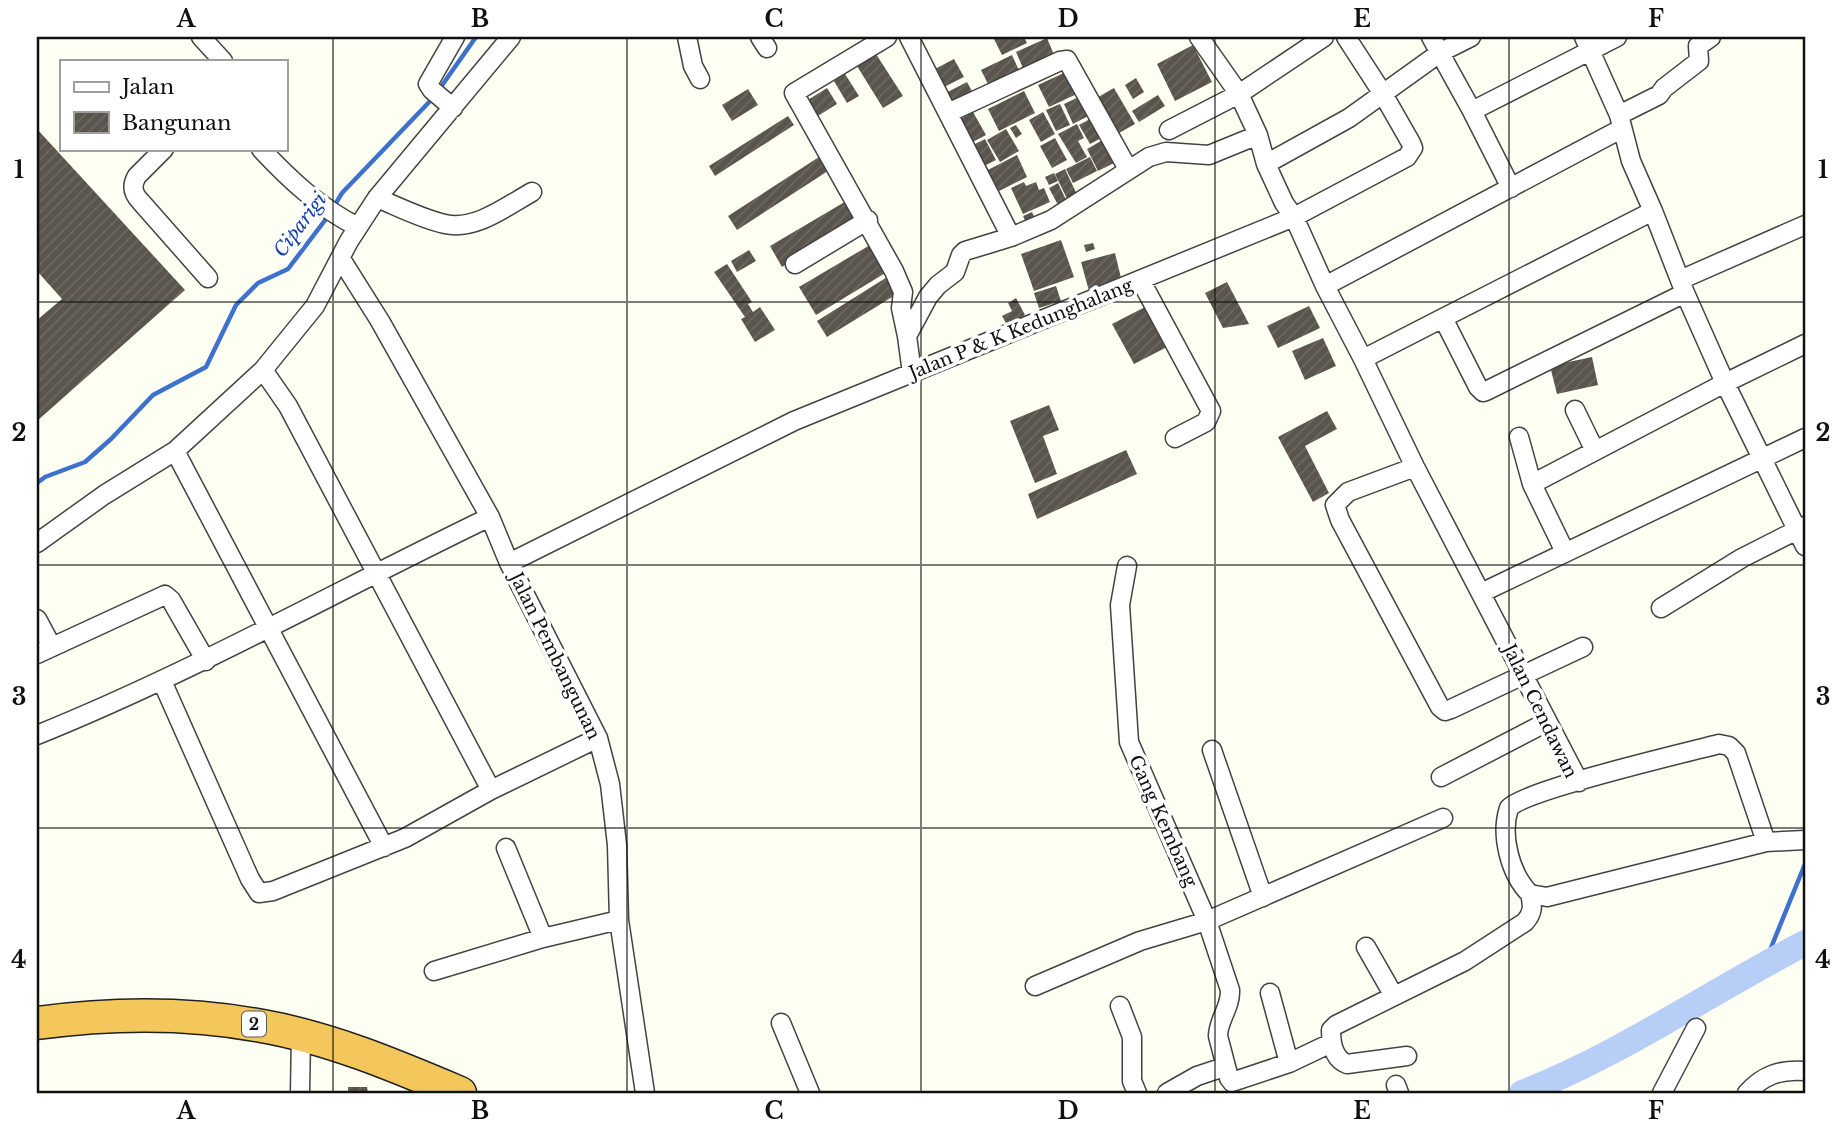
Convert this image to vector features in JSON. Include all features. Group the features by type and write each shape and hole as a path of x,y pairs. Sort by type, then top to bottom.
{"highway":[{"name":"2","path":"37,1023 172,1015 219,1019 301,1035 396,1067 460,1093"}],"street":[{"path":"201,37 222,60"},
{"path":"451,105 428,84 455,37"},
{"path":"37,543 104,495 175,451 263,370 315,306 377,198 451,105 511,37"},
{"path":"687,37 693,66 700,79"},
{"path":"887,37 794,93 868,220 904,292 901,309 912,373"},
{"path":"909,37 1011,237"},
{"name":"Jalan Cendawan","path":"1199,37 1239,94 1258,135 1266,164 1284,203 1294,217 1325,286 1415,467 1579,782 1520,801 1509,808 1505,827 1509,849 1516,873 1530,894"},
{"path":"1169,130 1239,94 1324,37"},
{"name":"Jalan P & K Kedunghalang","path":"509,564 794,421 1294,217 1407,157 1412,151 1411,143 1346,37"},
{"path":"1266,164 1349,118 1383,94 1436,45 1471,37"},
{"path":"1472,111 1588,44 1617,37"},
{"path":"1325,286 1511,188 1620,122 1659,95 1699,61 1698,46 1711,37"},
{"path":"1588,44 1620,122 1631,161 1724,383 1803,534 1742,558 1661,608"},
{"path":"1436,45 1511,188"},
{"path":"948,113 1066,60 1128,169"},
{"path":"907,336 928,297 955,272 963,253 1051,220 1128,169 1160,153 1209,155 1258,135"},
{"path":"163,150 137,176 134,192 208,278"},
{"path":"262,150 288,177 337,217 358,227"},
{"path":"377,198 446,224 460,225 487,217 532,192"},
{"path":"1363,359 1653,211"},
{"path":"794,264 868,220"},
{"path":"1443,318 1483,392 1805,225"},
{"name":"Jalan Pembangunan","path":"341,259 380,321 490,517 509,564 598,738 610,784 617,845 619,920 645,1093"},
{"path":"1140,281 1211,411 1206,422 1175,439"},
{"path":"1532,484 1724,383 1805,344"},
{"path":"263,370 288,406 491,790"},
{"path":"1575,410 1595,452"},
{"path":"1519,436 1532,484 1565,552"},
{"path":"1481,593 1805,438"},
{"path":"175,451 384,847"},
{"path":"1415,467 1354,489 1343,495 1335,505 1339,520 1440,707 1445,711 1451,709 1583,648"},
{"path":"37,735 206,661 375,572 490,517"},
{"name":"Gang Kembang","path":"1127,566 1120,605 1129,742 1207,921 1230,990 1231,998 1218,1029 1224,1067"},
{"path":"37,619 44,651 165,595 171,600 206,661"},
{"path":"162,681 255,890 259,893 273,891 405,838 491,790 598,738"},
{"path":"1441,777 1546,722"},
{"path":"1579,782 1719,744 1729,746 1737,753 1742,765 1766,842"},
{"path":"1212,750 1263,897"},
{"path":"1035,986 1140,941 1207,921 1443,818"},
{"path":"1407,1056 1347,1064 1341,1062 1331,1043 1331,1030 1336,1025 1465,961 1525,922 1531,915 1530,894 1554,897 1766,842 1798,840"},
{"path":"506,848 543,938"},
{"path":"434,971 543,938 619,920"},
{"path":"1366,947 1394,996"},
{"path":"1270,993 1289,1063"},
{"path":"1120,1006 1132,1037 1132,1081 1137,1093"},
{"path":"780,1023 810,1093"},
{"path":"1662,1093 1696,1028"},
{"path":"300,1093 301,1035"},
{"path":"1167,1093 1197,1076 1224,1067 1232,1082 1289,1063 1331,1043"},
{"path":"1747,1093 1765,1077 1785,1071 1805,1071"}],"building":[{"path":"1024,37 1027,43 1002,55 994,39"},
{"path":"1047,38 1057,62 1026,75 1016,52"},
{"path":"1193,45 1212,82 1175,101 1157,64"},
{"path":"876,54 903,96 883,108 857,66"},
{"path":"1012,55 1021,75 991,90 981,70"},
{"path":"954,59 964,77 940,89 931,71"},
{"path":"1068,71 1079,93 1049,107 1038,85"},
{"path":"845,74 859,96 847,103 834,81"},
{"path":"1136,78 1144,92 1133,99 1125,85"},
{"path":"967,82 974,95 949,109 942,95"},
{"path":"827,88 837,104 813,119 803,103"},
{"path":"1114,88 1135,124 1112,137 1091,101"},
{"path":"748,89 758,105 732,121 722,105"},
{"path":"1024,91 1035,113 999,131 988,109"},
{"path":"1085,94 1094,113 1073,124 1064,104"},
{"path":"1158,95 1165,106 1139,122 1132,111"},
{"path":"1060,104 1070,125 1056,131 1046,110"},
{"path":"973,112 986,135 967,145 955,122"},
{"path":"1043,112 1055,134 1041,142 1029,120"},
{"path":"1097,115 1107,135 1090,144 1079,125"},
{"path":"788,116 794,125 715,176 709,166"},
{"path":"1077,124 1084,138 1078,141 1087,157 1076,163 1058,134"},
{"path":"1016,125 1022,134 1016,138 1010,128"},
{"path":"37,129 185,290 37,421 37,320 62,299 37,271"},
{"path":"1006,129 1019,151 1000,162 987,140"},
{"path":"1108,137 1120,160 1098,171 1087,149"},
{"path":"1055,138 1067,160 1052,168 1040,146"},
{"path":"985,139 996,160 982,167 971,146"},
{"path":"822,155 831,169 737,230 728,216"},
{"path":"1017,155 1027,177 993,194 982,173"},
{"path":"1090,157 1097,171 1073,183 1066,169"},
{"path":"1065,169 1080,201 1070,205 1055,174"},
{"path":"1054,173 1058,181 1049,185 1045,177"},
{"path":"1024,182 1026,186 1036,182 1039,190 1044,188 1050,202 1023,214 1011,188"},
{"path":"1058,183 1068,204 1060,209 1049,188"},
{"path":"848,200 861,220 782,267 770,246"},
{"path":"1032,212 1038,225 1029,229 1023,216"},
{"path":"1061,240 1074,277 1034,291 1021,254"},
{"path":"875,242 892,269 816,315 799,287"},
{"path":"1093,243 1095,249 1086,252 1084,245"},
{"path":"749,250 756,261 737,272 731,261"},
{"path":"1115,253 1122,282 1089,291 1081,262"},
{"path":"727,264 752,302 748,304 753,312 760,307 775,330 755,342 741,319 745,317 714,272"},
{"path":"892,274 902,291 827,337 817,321"},
{"path":"1227,282 1249,324 1223,328 1205,293"},
{"path":"1056,286 1061,301 1039,308 1034,293"},
{"path":"1016,298 1025,315 1007,325 1002,316 1012,311 1008,303"},
{"path":"1147,306 1169,346 1134,364 1112,324"},
{"path":"1309,306 1320,328 1278,348 1267,326"},
{"path":"1323,338 1336,366 1305,380 1292,351"},
{"path":"1592,357 1598,385 1557,394 1550,366"},
{"path":"1049,405 1059,430 1043,436 1057,474 1035,483 1010,421"},
{"path":"1327,411 1337,429 1305,446 1329,493 1313,502 1278,437"},
{"path":"1126,450 1137,474 1037,519 1028,494"},
{"path":"348,1087 367,1087 368,1093 348,1093"}],"waterway":[{"name":"Ciparigi","path":"438,91 476,37"},
{"name":"Ciparigi","path":"333,208 342,193 433,98"},
{"name":"Ciparigi","path":"37,483 45,477 85,462 153,395 206,367 236,305 258,283 288,269 329,215"},
{"path":"1764,965 1805,864"},
{"path":"1522,1093 1595,1060 1805,943"}]}
